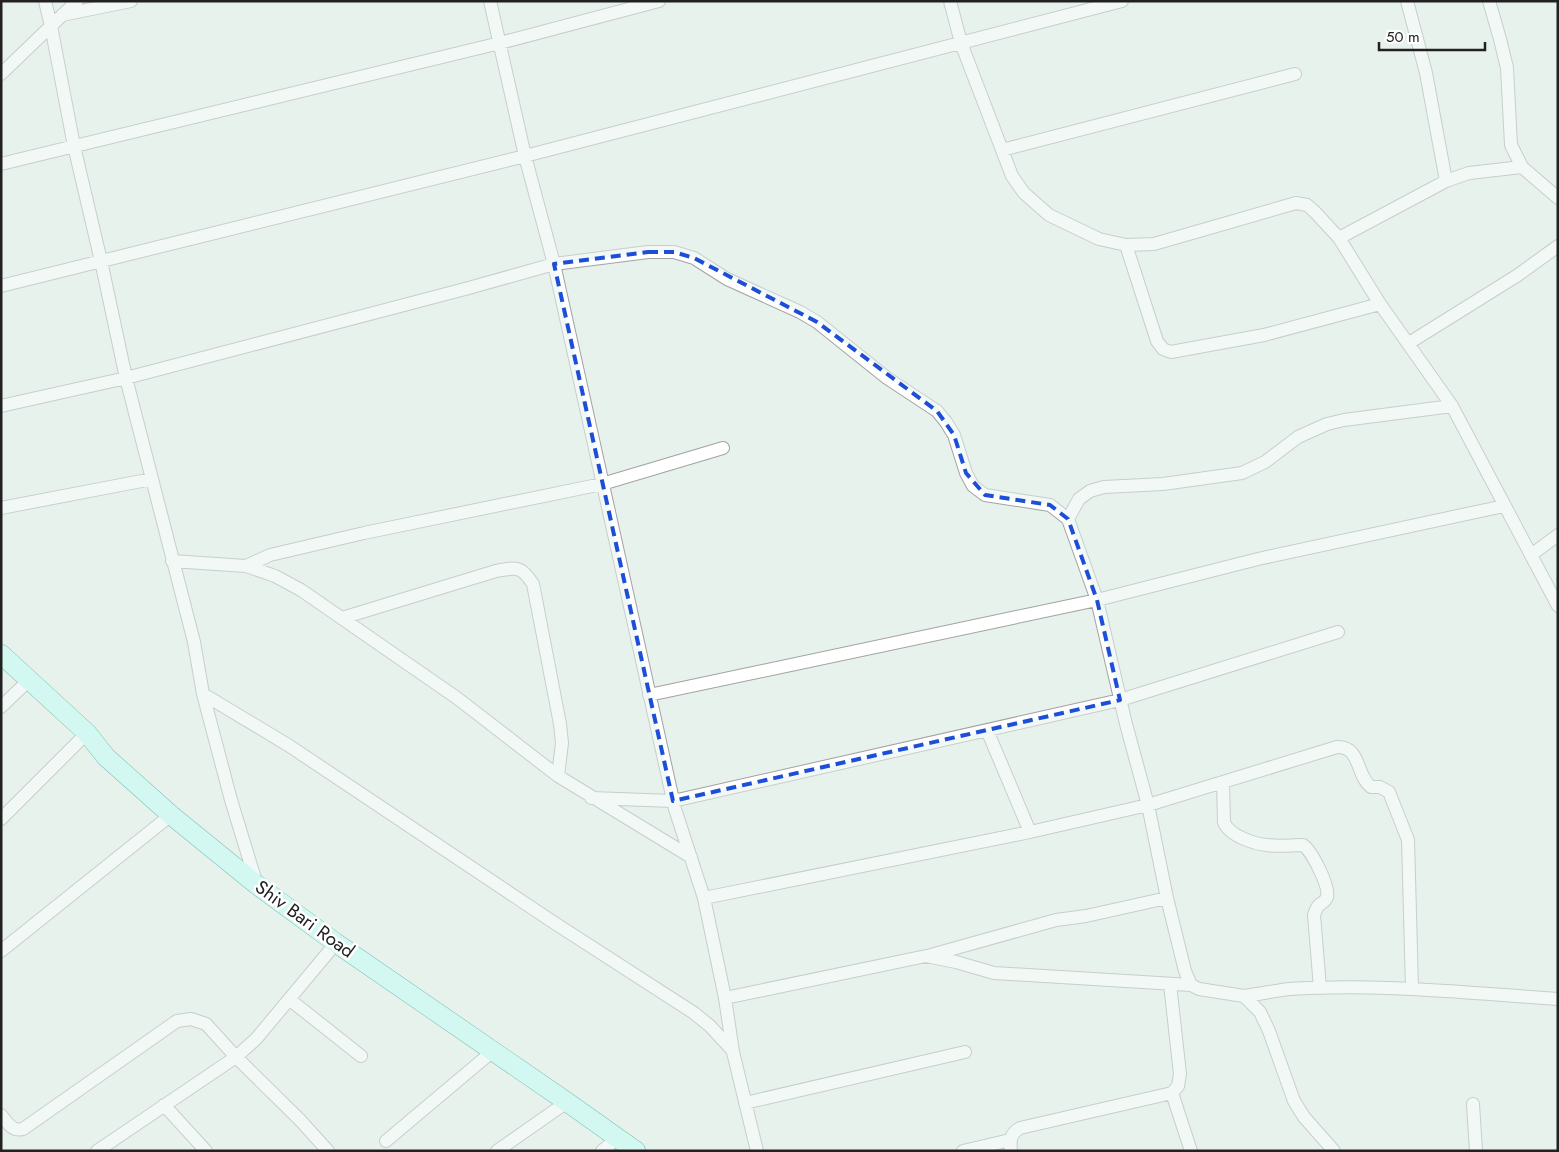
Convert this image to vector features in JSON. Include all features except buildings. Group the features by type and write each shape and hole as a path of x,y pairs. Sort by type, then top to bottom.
{"street":[{"path":"44,1 51,26 74,146 126,378 194,642 204,694 231,800 257,886"},
{"path":"1,74 77,1"},
{"path":"62,15 131,1"},
{"path":"490,1 525,156 554,264 673,801 704,898 725,998 733,1052 757,1151"},
{"path":"1,164 500,43 659,1"},
{"path":"950,1 961,43 1012,176 1024,193 1049,215 1099,239 1126,245 1154,244 1296,203 1307,205 1314,211 1339,238 1380,304 1452,406 1558,606"},
{"path":"1,286 525,156 1122,1"},
{"path":"1488,1 1500,39 1506,68 1511,145 1522,167 1558,198"},
{"path":"1412,2 1446,181"},
{"path":"1002,150 1295,74"},
{"path":"1339,238 1446,181 1469,174 1522,167"},
{"path":"1126,245 1157,341 1163,349 1171,352 1264,336 1380,304"},
{"path":"1409,343 1518,275 1558,246"},
{"path":"1,406 126,378 554,264 648,252 674,252 694,258 727,279 818,322 887,378 937,411 954,435 966,473 973,486 984,495 1050,505 1068,519 1097,600 1120,700 1148,805 1181,956 1191,985"},
{"path":"1068,519 1080,499 1090,491 1119,486 1163,484 1242,473 1265,462 1298,437 1327,424 1344,420 1452,406"},
{"path":"246,566 270,556 364,533 602,484 723,448"},
{"path":"1,508 152,479"},
{"path":"649,695 1097,600 1258,560 1504,506"},
{"path":"1530,555 1558,535"},
{"path":"172,561 246,566 275,576 301,590 457,698 558,776 591,798 691,857"},
{"path":"342,618 496,571 515,568 526,573 533,584 560,724 562,743 558,776"},
{"path":"591,798 673,801 1120,700 1338,632"},
{"name":"Shiv Bari Road","path":"1,654 87,733 106,757 171,816 257,886 636,1151"},
{"path":"1,707 29,680"},
{"path":"204,694 288,745 553,922 694,1013 710,1026 733,1052"},
{"path":"987,730 1030,832"},
{"path":"1,819 87,733"},
{"path":"704,898 1030,832 1148,805 1337,747 1344,747 1351,750 1366,784 1370,788 1380,787 1389,792 1408,840 1412,988"},
{"path":"1223,782 1224,822 1226,828 1232,833 1264,845 1303,845 1311,853 1327,890 1324,902 1318,906 1314,915 1320,988"},
{"path":"1,951 171,816"},
{"path":"725,998 926,956 1056,920 1086,916 1167,898"},
{"path":"97,1151 236,1057 256,1039 336,943"},
{"path":"926,956 994,973 1191,985 1209,992 1244,996 1286,990 1320,988 1412,988 1558,999"},
{"path":"963,1151 1011,1145 1013,1132 1020,1128 1172,1093 1178,1086 1180,1074 1170,984"},
{"path":"1244,996 1260,1012 1269,1031 1294,1101 1304,1117 1334,1151"},
{"path":"289,999 361,1056"},
{"path":"1,1115 13,1128 18,1131 23,1130 177,1021 191,1020 206,1024 328,1151"},
{"path":"386,1141 494,1050"},
{"path":"746,1103 965,1052"},
{"path":"1172,1093 1191,1151"},
{"path":"497,1151 567,1102"},
{"path":"1473,1104 1476,1151"},
{"path":"164,1105 206,1151"},
{"path":"602,1151 618,1138"}],"highlighted area":[{"path":"648,252 674,252 694,258 817,322 937,411 954,435 966,473 985,495 1050,505 1068,519 1097,600 1120,700 673,801 554,264"}]}
